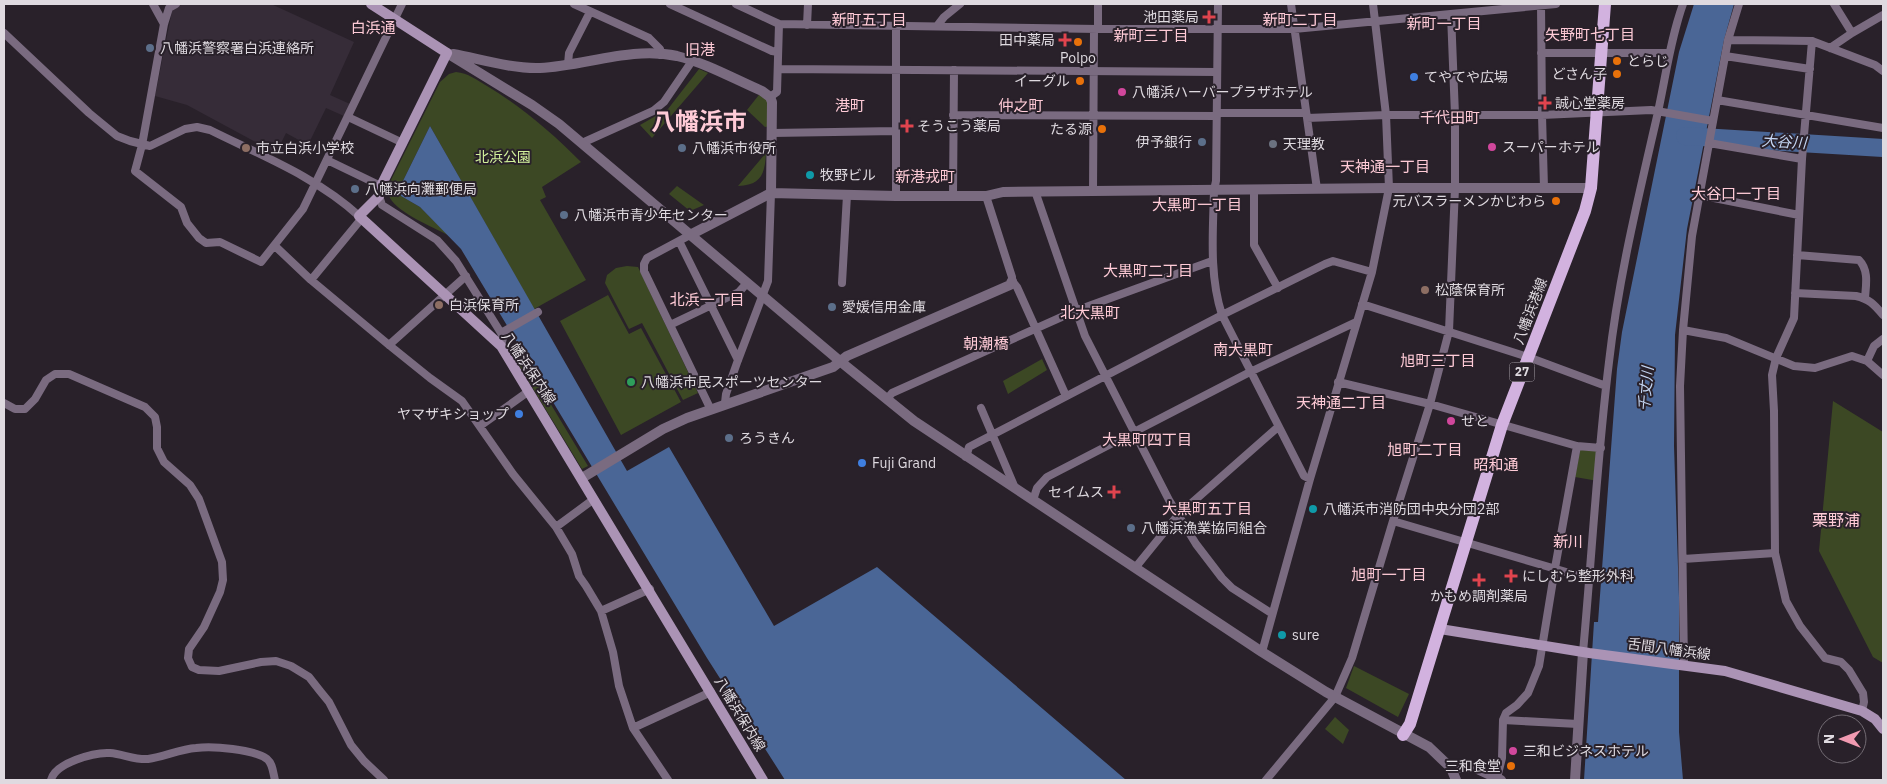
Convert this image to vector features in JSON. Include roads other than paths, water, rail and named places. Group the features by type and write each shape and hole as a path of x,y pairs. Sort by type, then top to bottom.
{"main road":[{"path":"361,217 380,191 447,53 371,4"},
{"name":"八幡浜港線","path":"1403,734 1410,724 1502,425 1585,211 1592,188 1605,4"},
{"name":"八幡浜保内線","path":"361,217 501,346 763,780"},
{"name":"舌間八幡浜線","path":"1440,629 1725,671 1862,711 1875,719 1883,729"}],"street":[{"path":"153,4 164,24"},
{"path":"176,4 169,8 164,24 142,144 134,172 181,207 187,223 199,238 206,243 220,242 260,262 303,209 402,4"},
{"path":"574,4 649,38 660,49 661,55"},
{"path":"670,4 772,51 778,52"},
{"path":"736,4 779,24 807,26 1217,30 1294,30 1556,4"},
{"path":"807,26 808,4"},
{"path":"937,26 944,17 960,4"},
{"path":"1093,191 1093,71 1098,4"},
{"path":"1218,4 1216,181 1214,190 1212,261 1217,300 1222,315 1278,427 1304,476 1310,480"},
{"path":"1291,4 1316,189"},
{"path":"1262,652 1271,613 1372,272 1390,188 1386,115 1374,4"},
{"path":"1575,780 1600,448 1615,317 1629,238 1660,111 1669,53 1683,4"},
{"path":"1682,664 1683,559 1680,386 1683,330 1692,236 1709,143 1711,120 1717,100 1728,40 1739,4"},
{"path":"1834,4 1852,33"},
{"path":"1541,5 1544,188"},
{"path":"568,64 569,53 590,12"},
{"path":"1266,780 1336,697 1352,658 1430,404 1449,331 1455,188 1455,116 1451,14"},
{"path":"1830,48 1883,15"},
{"path":"770,97 777,92 779,24"},
{"path":"896,26 896,196"},
{"path":"4,33 89,113 117,136 150,146 185,129 210,130 316,183 341,198 361,217 311,280"},
{"path":"1728,40 1812,41 1875,65 1883,71"},
{"path":"1812,41 1802,159 1794,318 1776,358 1772,375 1775,553 1786,601 1800,626 1825,658 1841,662 1849,670 1863,693 1862,711"},
{"path":"447,53 518,66 540,68 634,54 676,56 762,91 770,97 773,109 768,281 726,394 725,403"},
{"path":"447,53 532,105 582,143 747,284 914,421 1262,652 1336,697 1429,747 1451,768 1456,780"},
{"path":"1541,53 1669,53"},
{"path":"1725,56 1810,69"},
{"path":"582,143 653,111 664,102 692,61"},
{"path":"778,69 1217,72"},
{"path":"952,196 954,70"},
{"path":"1717,100 1883,128"},
{"path":"953,115 1455,116 1660,111 1711,120"},
{"path":"348,117 403,143"},
{"path":"772,133 896,131"},
{"path":"1709,143 1802,159"},
{"path":"327,160 380,191 382,205 437,240 456,261 505,331"},
{"path":"711,410 644,271 644,264 647,258 771,193 986,196 1003,192 1035,191 1592,188"},
{"path":"1254,190 1254,245 1278,288"},
{"path":"1035,191 1085,336 1169,500 1196,544 1222,578 1232,588 1271,613"},
{"path":"842,284 847,195"},
{"path":"1699,195 1799,215"},
{"path":"986,196 1012,281 1017,287 1066,396"},
{"path":"679,241 738,360"},
{"path":"274,246 311,280 389,345 462,401 514,474 556,527 572,554 579,576 600,611 613,652 619,686 633,728 668,780"},
{"path":"1797,255 1860,260 1865,266 1865,298"},
{"path":"886,399 892,393 1075,311 1212,261"},
{"path":"966,457 969,447 1222,315 1333,261 1372,272"},
{"path":"389,345 466,276"},
{"path":"582,478 663,429 687,418 725,403 833,367 847,356 1010,285 1012,281"},
{"path":"670,325 739,292 747,284"},
{"path":"1795,293 1865,298 1871,301 1883,315"},
{"path":"1362,304 1528,357 1606,386"},
{"path":"501,346 505,331 538,312"},
{"path":"1033,500 1037,488 1047,477 1250,372 1356,322"},
{"path":"1683,330 1726,338 1794,366 1815,368 1852,356 1867,361 1883,375"},
{"path":"1867,361 1874,346 1883,339"},
{"path":"4,403 15,409 25,409 35,399 46,380 55,374 69,374 145,407 155,417 158,427 157,448 164,462 190,485 199,498 222,562 223,580 220,592 204,627 189,649 188,658 192,667 199,670 219,671 261,662 276,661 291,666 309,677 328,702 351,745 364,761 384,780"},
{"path":"1338,382 1430,404 1577,446 1600,448"},
{"path":"480,426 529,391"},
{"path":"981,408 1015,488"},
{"path":"1135,568 1178,515 1278,427"},
{"path":"1451,768 1473,767 1499,779 1502,758 1503,720 1506,713 1528,693 1539,666 1577,446"},
{"path":"556,527 594,499"},
{"path":"1393,520 1590,579"},
{"path":"1683,559 1775,553"},
{"path":"600,611 650,590"},
{"path":"633,728 711,692"},
{"path":"1503,720 1578,724"},
{"path":"52,780 53,774 61,767 93,754 110,753 145,759 195,748 210,747 254,754 267,759 272,766 274,780"}],"water":[{"name":"千丈川","path":"1694,4 1734,4 1724,40 1687,229 1675,335 1674,446 1679,597 1679,732 1683,780 1584,780 1594,622 1598,622 1617,369 1622,332 1679,52"},
{"path":"430,126 627,471 669,447 774,626 877,567 1126,780 785,780 707,658 461,249 420,207 401,196 399,189"}],"waterway":[{"name":"大谷川","path":"1685,136 1883,148"}],"place":[{"name":"池田薬局","path":"1209,17"},
{"name":"田中薬局","path":"1065,40"},
{"name":"Polpo","path":"1078,42"},
{"name":"八幡浜警察署白浜連絡所","path":"150,48"},
{"name":"とらじ","path":"1617,61"},
{"name":"どさん子","path":"1617,74"},
{"name":"てやてや広場","path":"1414,77"},
{"name":"イーグル","path":"1080,81"},
{"name":"八幡浜ハーバープラザホテル","path":"1122,92"},
{"name":"誠心堂薬房","path":"1545,103"},
{"name":"そうこう薬局","path":"907,126"},
{"name":"たる源","path":"1102,129"},
{"name":"伊予銀行","path":"1202,142"},
{"name":"天理教","path":"1273,144"},
{"name":"スーパーホテル","path":"1492,147"},
{"name":"市立白浜小学校","path":"246,148"},
{"name":"八幡浜市役所","path":"682,148"},
{"name":"牧野ビル","path":"810,175"},
{"name":"八幡浜向灘郵便局","path":"355,189"},
{"name":"元バスラーメンかじわら","path":"1556,201"},
{"name":"八幡浜市青少年センター","path":"564,215"},
{"name":"松蔭保育所","path":"1425,290"},
{"name":"白浜保育所","path":"439,305"},
{"name":"愛媛信用金庫","path":"832,307"},
{"name":"八幡浜市民スポーツセンター","path":"631,382"},
{"name":"ヤマザキショップ","path":"519,414"},
{"name":"せと","path":"1451,421"},
{"name":"ろうきん","path":"729,438"},
{"name":"Fuji Grand","path":"862,463"},
{"name":"セイムス","path":"1114,492"},
{"name":"八幡浜市消防団中央分団2部","path":"1313,509"},
{"name":"八幡浜漁業協同組合","path":"1131,528"},
{"name":"にしむら整形外科","path":"1511,576"},
{"name":"かもめ調剤薬局","path":"1479,580"},
{"name":"sure","path":"1282,635"},
{"name":"三和ビジネスホテル","path":"1513,751"},
{"name":"三和食堂","path":"1511,766"}],"district":[{"name":"新町五丁目","path":"869,20"},
{"name":"新町二丁目","path":"1300,20"},
{"name":"新町一丁目","path":"1444,24"},
{"name":"白浜通","path":"373,28"},
{"name":"矢野町七丁目","path":"1590,35"},
{"name":"新町三丁目","path":"1151,36"},
{"name":"旧港","path":"700,50"},
{"name":"港町","path":"850,106"},
{"name":"仲之町","path":"1021,106"},
{"name":"千代田町","path":"1450,118"},
{"name":"八幡浜市","path":"699,122"},
{"name":"天神通一丁目","path":"1385,167"},
{"name":"新港戎町","path":"925,177"},
{"name":"大谷口一丁目","path":"1736,194"},
{"name":"大黒町一丁目","path":"1197,205"},
{"name":"大黒町二丁目","path":"1148,271"},
{"name":"北浜一丁目","path":"707,300"},
{"name":"北大黒町","path":"1090,313"},
{"name":"朝潮橋","path":"986,344"},
{"name":"南大黒町","path":"1243,350"},
{"name":"旭町三丁目","path":"1438,361"},
{"name":"天神通二丁目","path":"1341,403"},
{"name":"大黒町四丁目","path":"1147,440"},
{"name":"旭町二丁目","path":"1425,450"},
{"name":"昭和通","path":"1496,465"},
{"name":"大黒町五丁目","path":"1207,509"},
{"name":"栗野浦","path":"1836,520"},
{"name":"新川","path":"1568,542"},
{"name":"旭町一丁目","path":"1389,575"}],"park label":[{"name":"北浜公園","path":"503,157"}]}
